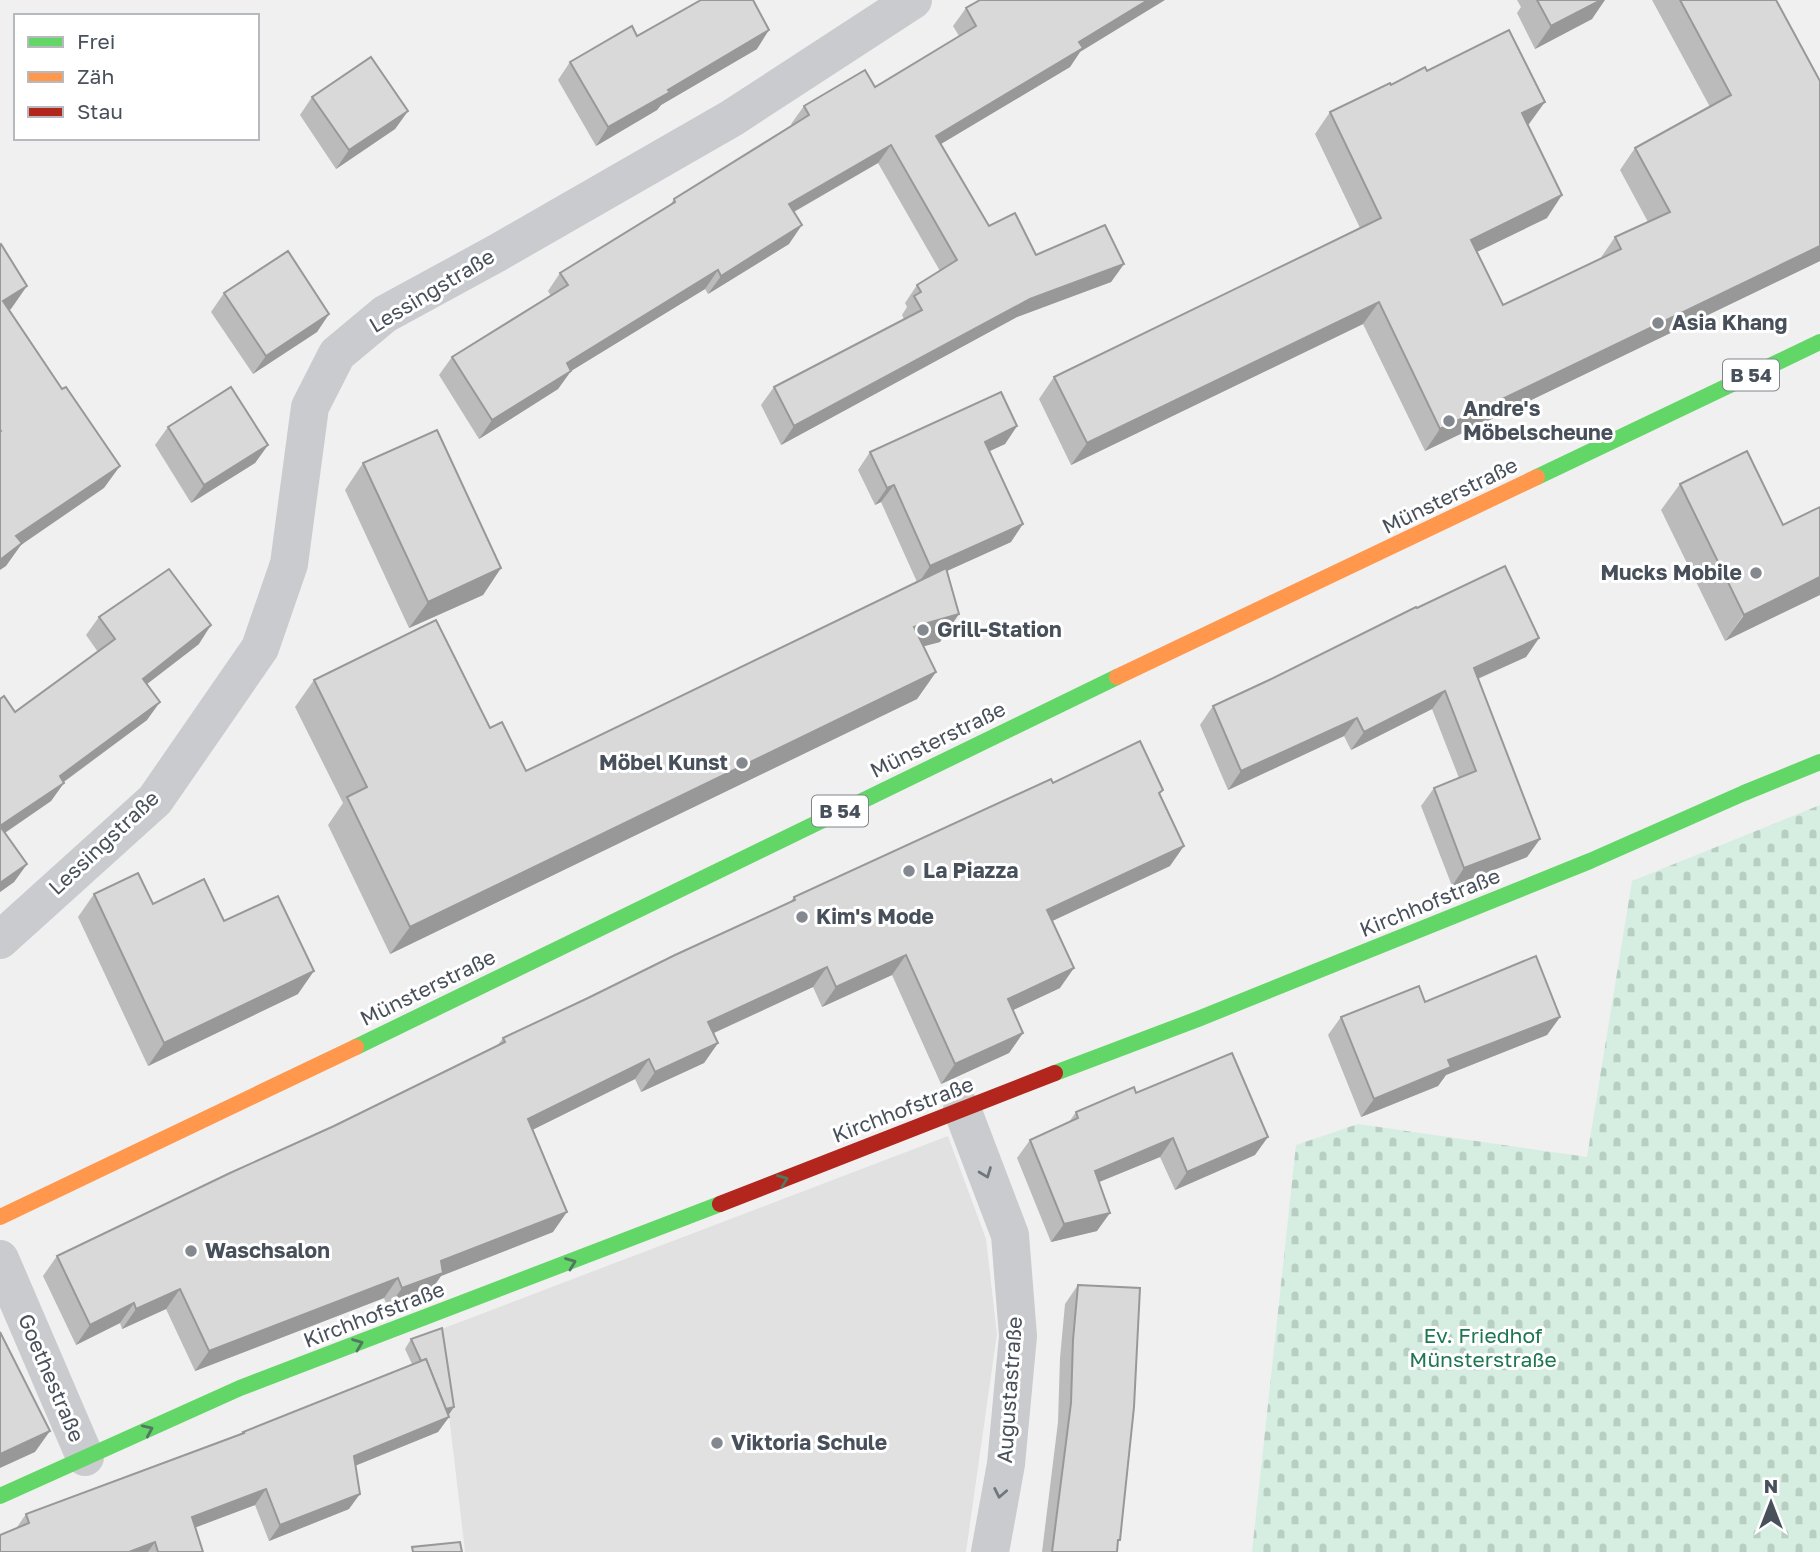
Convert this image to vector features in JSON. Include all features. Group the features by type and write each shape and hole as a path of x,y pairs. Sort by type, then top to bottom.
{"main road":[{"name":"Münsterstraße","path":"0,1217 944,760 1820,342"},
{"name":"Kirchhofstraße","path":"0,1496 240,1388 1198,1019 1590,861 1820,762"}],"street":[{"name":"Lessingstraße","path":"0,940 155,800 260,648 289,564 310,407 337,354 385,314 732,118 913,0"},
{"name":"Augustastraße","path":"962,1109 1010,1235 1018,1336 1006,1464 990,1552"},
{"name":"Goethestraße","path":"0,1259 85,1457"}],"shaded area":[{"name":"Viktoria Schule","path":"948,1136 986,1239 997,1334 966,1552 465,1552 439,1330"}],"green space":[{"name":"Ev. Friedhof Münsterstraße","path":"1820,805 1820,1552 1252,1552 1296,1145 1358,1124 1587,1157 1632,881"}],"building":[{"path":"701,0 753,0 769,30 608,127 570,62 632,26 637,36"},
{"path":"980,0 1148,0 1079,42 1083,48 936,136 989,226 1015,213 1036,255 1105,225 1124,264 1030,299 794,426 774,387 922,310 914,296 921,292 917,285 957,260 891,145 789,204 802,225 721,276 718,270 567,363 571,371 492,420 452,357 568,285 560,273 809,115 804,106 865,70 875,87 976,26 966,8"},
{"path":"1537,0 1601,0 1551,26"},
{"path":"1680,0 1776,0 1820,81 1820,246 1440,429 1379,302 1087,443 1054,377 1381,218 1330,112 1425,67 1427,71 1509,30 1545,102 1522,113 1562,195 1471,240 1503,305 1621,249 1615,237 1670,212 1635,148 1731,95"},
{"path":"371,57 408,111 349,150 312,97"},
{"path":"0,245 27,286 3,301 62,389 66,387 120,466 16,536 22,543 0,560"},
{"path":"288,251 329,314 266,356 224,293"},
{"path":"231,387 268,445 204,485 168,427"},
{"path":"1001,392 1017,426 985,442 1023,524 930,566 894,485 887,488 870,452"},
{"path":"437,430 501,568 428,602 363,463"},
{"name":"Mucks Mobile","path":"1747,451 1783,525 1820,507 1820,577 1744,615 1680,484"},
{"path":"1505,566 1539,638 1474,668 1540,839 1464,868 1434,788 1476,771 1445,691 1364,732 1357,718 1241,771 1213,706"},
{"path":"946,568 959,614 914,627 936,672 410,927 347,797 367,787 314,680 436,620 490,728 502,722 526,771"},
{"path":"169,569 211,625 143,679 160,702 60,776 64,783 0,826 0,699 4,696 15,712 115,639 99,617"},
{"path":"1140,741 1163,790 1159,793 1184,846 1047,910 1074,968 1008,999 1023,1033 955,1064 906,955 836,987 827,967 708,1022 718,1043 655,1072 649,1059 528,1119 567,1212 441,1261 443,1273 402,1288 398,1278 209,1351 180,1289 136,1309 134,1303 90,1325 57,1256 334,1126 505,1042 503,1038 795,900 794,897 1051,779 1053,783"},
{"path":"0,826 27,864 0,883"},
{"path":"138,873 153,904 204,879 224,921 278,896 314,971 164,1043 94,894"},
{"path":"1536,956 1560,1017 1448,1060 1451,1067 1374,1099 1341,1017 1419,986 1425,1002"},
{"path":"1232,1053 1268,1137 1187,1172 1173,1138 1095,1171 1110,1213 1064,1224 1030,1140 1078,1118 1076,1112 1134,1087 1136,1093"},
{"path":"1078,1285 1140,1288 1134,1407 1117,1552 1052,1552 1071,1403"},
{"path":"442,1328 454,1407 446,1409 426,1359 421,1361 411,1339"},
{"path":"0,1332 50,1431 0,1454"},
{"path":"426,1359 449,1417 354,1456 360,1494 280,1525 266,1489 192,1517 203,1552 158,1552 155,1542 129,1552 0,1552 0,1535 29,1523 26,1514 244,1433"},
{"path":"460,1542 462,1552 413,1552 412,1547"}],"traffic: fast":[{"path":"1537,477 1820,342"},
{"path":"356,1047 1117,677"},
{"path":"1055,1073 1198,1019 1590,861 1820,762"},
{"path":"0,1496 240,1388 720,1204"}],"traffic: slow":[{"path":"1117,677 1537,477"},
{"path":"0,1217 356,1047"}],"traffic: jam":[{"path":"720,1204 1055,1073"}],"place":[{"name":"Asia Khang","path":"1658,323"},
{"name":"Andre's Möbelscheune","path":"1449,421"},
{"name":"Mucks Mobile","path":"1756,573"},
{"name":"Grill-Station","path":"923,630"},
{"name":"Möbel Kunst","path":"742,763"},
{"name":"La Piazza","path":"909,871"},
{"name":"Kim's Mode","path":"802,917"},
{"name":"Waschsalon","path":"191,1251"},
{"name":"Viktoria Schule","path":"717,1443"}]}
